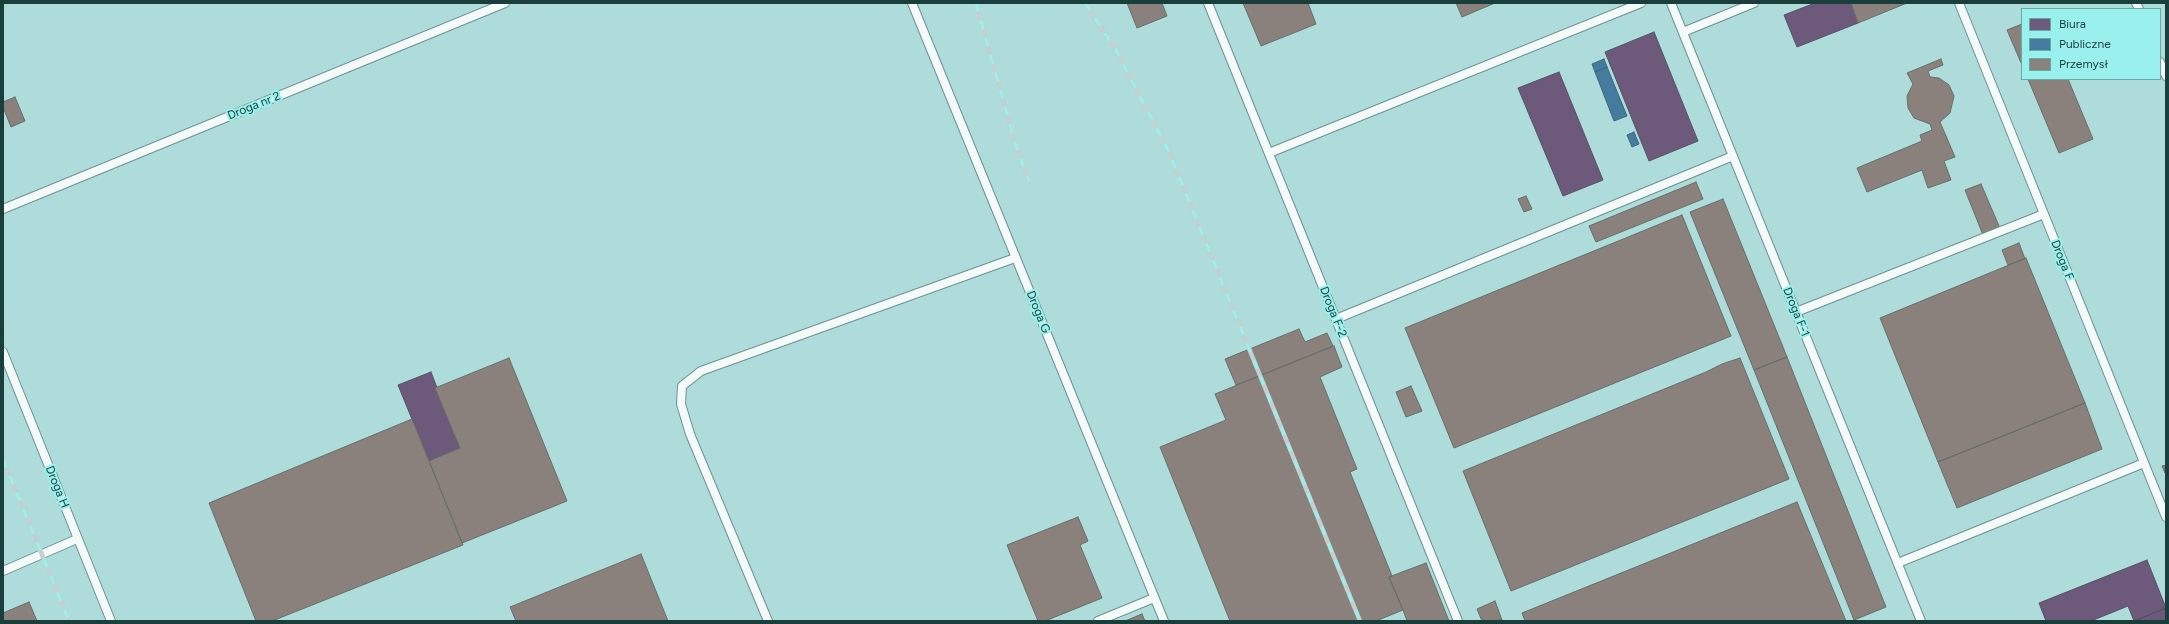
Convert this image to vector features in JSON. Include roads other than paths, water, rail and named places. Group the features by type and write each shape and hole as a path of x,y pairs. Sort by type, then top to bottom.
{"lane":[{"name":"Droga nr 2","path":"3,209 505,3"},
{"name":"Droga G","path":"912,3 1164,621"},
{"name":"Droga F-2","path":"1208,3 1458,621"},
{"path":"1269,154 1640,3"},
{"name":"Droga F-1","path":"1671,3 1921,621"},
{"path":"1683,32 1754,3"},
{"name":"Droga F","path":"1959,3 2166,517"},
{"path":"2161,64 2166,76"},
{"path":"1336,319 1733,156"},
{"path":"1796,312 2044,214"},
{"path":"768,621 690,434 681,404 682,386 701,371 1016,258"},
{"name":"Droga H","path":"3,352 111,621"},
{"path":"1898,563 2144,463"},
{"path":"3,571 77,539"},
{"path":"1098,621 1154,598"}],"railway":[{"path":"976,3 1015,143 1029,181"},
{"path":"1085,3 1117,52 1169,152 1360,621"},
{"path":"3,459 69,621"}]}
